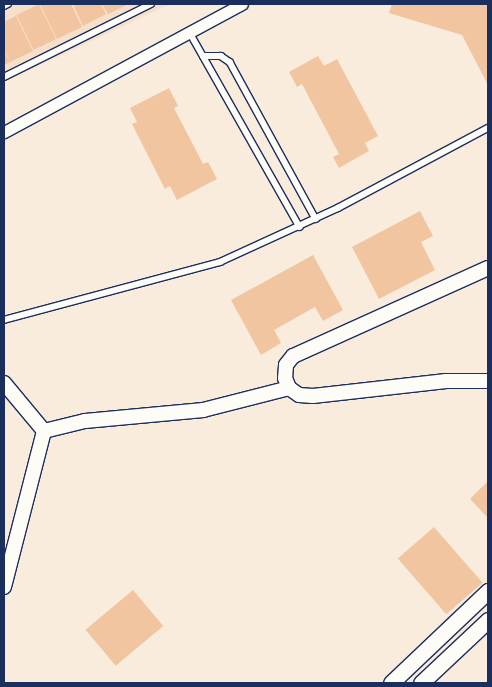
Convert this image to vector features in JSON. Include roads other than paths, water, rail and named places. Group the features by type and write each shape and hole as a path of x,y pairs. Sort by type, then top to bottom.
{"main road":[{"path":"391,683 488,591"},
{"path":"421,683 488,620"}],"street":[{"path":"4,132 188,31 242,4"},
{"path":"488,268 293,356 286,366 285,378 289,388 300,395 313,396 446,382 488,381"},
{"path":"4,384 44,431"},
{"path":"44,431 84,421 203,410 289,388"},
{"path":"4,587 44,431"}],"lane":[{"path":"4,6 8,4"},
{"path":"4,77 151,4"},
{"path":"188,31 300,227"},
{"path":"203,56 221,56 230,62 316,219"},
{"path":"4,320 220,262 316,219 488,128"}]}
